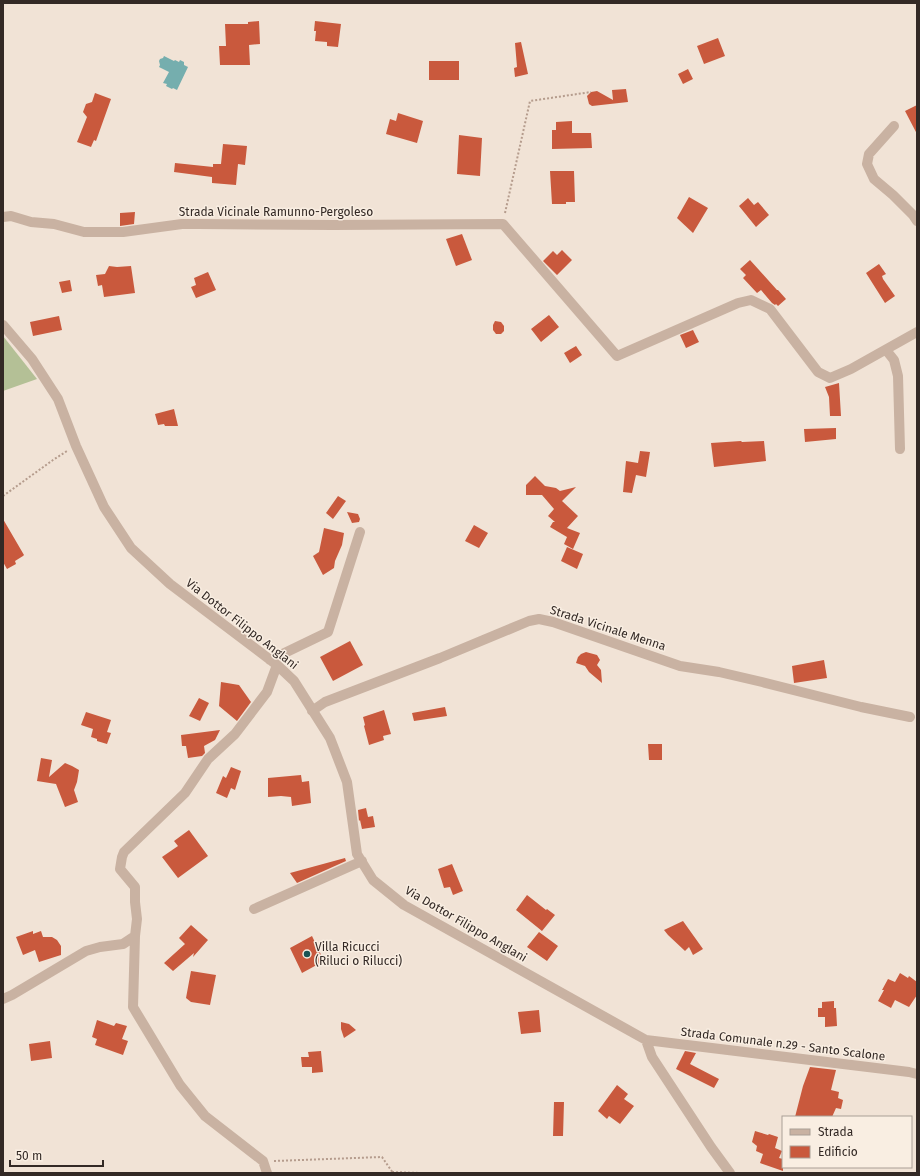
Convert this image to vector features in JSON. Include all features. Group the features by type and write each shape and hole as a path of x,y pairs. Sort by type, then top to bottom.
{"street":[{"path":"894,126 869,154 867,164 874,179 893,195 917,221"},
{"name":"Strada Vicinale Ramunno-Pergoleso","path":"3,217 12,216 31,222 54,224 84,232 123,232 182,224 502,224"},
{"path":"502,224 617,356 738,303 751,300 770,309 818,372 830,378 851,369 917,332"},
{"name":"Via Dottor Filippo Anglani","path":"3,325 32,359 58,399 76,446 104,507 131,548 170,584 274,663 294,681 330,738 347,782 357,854 373,880 404,905 646,1040"},
{"path":"886,350 894,360 898,376 900,449"},
{"path":"267,1173 263,1161 206,1116 180,1085 133,1007 135,936 137,919 135,887 120,869 124,852 185,793 208,759 235,734 267,692 274,663 328,632 360,532"},
{"name":"Strada Vicinale Menna","path":"312,711 325,702 539,619 553,622 680,666 719,672 861,707 910,717"},
{"path":"254,909 362,861"},
{"path":"3,999 86,952 100,947 123,944 135,936"},
{"path":"646,1040 652,1058 730,1173"},
{"name":"Strada Comunale n.29 - Santo Scalone","path":"646,1040 917,1074"}],"path":[{"path":"502,224 530,101 591,92"},
{"path":"3,496 53,460 76,446"},
{"path":"263,1161 382,1157 392,1172 420,1173"}],"green space":[{"path":"3,336 37,379 3,391"}],"water":[{"path":"164,56 174,61 179,62 180,60 188,67 177,90 166,86 167,84 163,83 169,72 159,67 159,61"}],"building":[{"path":"259,21 260,44 249,45 250,65 220,65 219,46 226,46 225,24 248,24 248,22"},
{"path":"315,21 341,24 338,47 327,46 327,42 315,41"},
{"path":"718,38 725,56 704,64 697,46"},
{"path":"521,42 528,74 515,77 514,68 517,67 515,43"},
{"path":"429,61 459,61 459,80 429,80"},
{"path":"688,69 693,79 683,84 678,74"},
{"path":"626,89 628,102 592,106 589,104 587,96 591,92 597,91 613,100 612,90"},
{"path":"95,93 111,99 96,141 94,140 91,147 77,142 87,117 83,112 86,104 92,102"},
{"path":"917,105 917,134 905,111"},
{"path":"398,113 423,121 417,143 386,134 390,119 396,121"},
{"path":"572,121 572,133 591,133 592,148 552,149 552,130 556,130 556,122"},
{"path":"459,135 482,138 480,176 457,174"},
{"path":"223,144 247,146 245,165 238,164 236,185 212,183 212,177 174,172 175,163 213,167 213,164 221,164"},
{"path":"550,171 574,171 575,202 566,202 566,204 552,204"},
{"path":"689,197 708,208 693,233 677,218"},
{"path":"748,198 754,205 758,202 769,215 756,227 739,206"},
{"path":"135,212 134,224 120,226 120,213"},
{"path":"462,234 472,260 456,266 446,239"},
{"path":"562,250 572,260 557,275 543,261 553,251 557,255"},
{"path":"750,260 786,299 778,306 772,303 761,290 757,293 743,278 746,275 740,269"},
{"path":"879,264 886,274 882,276 883,279 895,296 885,303 866,273"},
{"path":"109,266 131,266 135,293 104,297 102,285 98,286 96,275 105,274"},
{"path":"208,272 216,290 196,298 191,287 196,285 194,278"},
{"path":"70,280 72,291 62,293 59,282"},
{"path":"549,315 559,327 541,342 531,329"},
{"path":"59,316 62,330 33,336 30,322"},
{"path":"495,321 501,322 504,326 504,331 501,334 496,334 493,330"},
{"path":"693,330 699,342 686,348 680,335"},
{"path":"576,346 582,355 570,363 564,353"},
{"path":"839,383 841,416 830,416 829,397 825,387"},
{"path":"174,409 178,426 165,426 164,424 158,425 155,414"},
{"path":"836,428 836,439 805,442 804,429"},
{"path":"764,441 766,461 714,467 711,443"},
{"path":"640,451 650,452 646,477 636,475 632,493 623,492 626,461 638,463"},
{"path":"535,476 545,486 556,488 560,491 576,487 562,501 578,516 567,528 580,533 573,549 564,544 567,537 550,527 553,522 555,522 548,516 554,509 542,495 526,495 526,485"},
{"path":"338,496 346,501 333,519 326,513"},
{"path":"347,512 358,514 360,519 359,522 352,523"},
{"path":"3,519 24,555 15,561 16,564 7,569 3,562"},
{"path":"474,525 488,533 479,548 465,541"},
{"path":"324,528 344,533 342,545 335,561 334,568 323,575 313,556 319,552"},
{"path":"567,547 583,554 577,569 561,561"},
{"path":"350,641 363,665 333,681 320,657"},
{"path":"586,652 597,655 600,660 597,665 601,670 602,683 589,672 585,666 576,663 578,657"},
{"path":"824,660 827,678 794,683 792,666"},
{"path":"221,682 239,685 251,702 237,721 219,706"},
{"path":"199,698 209,703 200,721 189,716"},
{"path":"445,707 447,716 414,721 412,713"},
{"path":"384,710 391,734 383,736 384,740 369,745 363,717"},
{"path":"86,712 111,720 107,732 111,733 107,744 97,741 97,739 91,737 93,729 81,725"},
{"path":"220,730 215,740 204,746 205,753 202,756 188,758 186,746 182,746 181,735"},
{"path":"648,744 662,744 662,760 649,760"},
{"path":"41,758 52,760 49,777 65,763 79,770 74,790 78,802 65,807 56,784 37,781"},
{"path":"231,767 241,771 235,790 231,788 227,798 216,793 223,776 226,778"},
{"path":"301,775 302,782 309,781 311,803 292,806 291,797 268,797 268,778"},
{"path":"366,808 368,817 373,816 375,827 362,829 360,820 359,821 358,810"},
{"path":"189,830 208,856 178,878 162,857 178,846 174,841"},
{"path":"345,858 346,861 297,883 290,873"},
{"path":"452,864 463,891 453,895 450,887 444,888 438,869"},
{"path":"527,895 555,915 542,931 516,910"},
{"path":"683,921 703,949 693,955 689,947 685,951 664,930"},
{"path":"191,925 208,940 193,957 194,953 173,971 164,963 185,944 179,938"},
{"path":"33,931 33,934 41,931 43,937 52,937 57,940 61,946 61,955 39,962 35,950 23,955 16,937"},
{"path":"539,932 558,946 547,961 527,947"},
{"name":"Villa Ricucci (Riluci o Rilucci)","path":"312,936 324,961 302,973 290,948"},
{"path":"191,971 216,975 210,1005 191,1002 186,998"},
{"path":"900,973 908,978 909,976 917,982 917,995 909,1007 895,1000 891,1008 878,1001 888,979 895,982"},
{"path":"834,1001 837,1026 825,1027 825,1017 818,1017 818,1008 822,1008 822,1002"},
{"path":"539,1010 541,1032 521,1034 518,1012"},
{"path":"97,1020 114,1026 116,1023 127,1026 122,1039 128,1041 123,1055 95,1045 97,1039 92,1037"},
{"path":"341,1022 349,1024 356,1030 344,1038 341,1029"},
{"path":"50,1041 52,1058 31,1061 29,1044"},
{"path":"321,1051 323,1072 312,1073 312,1067 302,1067 301,1057 309,1057 308,1052"},
{"path":"685,1051 696,1053 690,1064 719,1079 714,1088 676,1069"},
{"path":"810,1067 836,1070 831,1090 839,1092 838,1098 843,1100 841,1109 836,1108 832,1116 795,1116 803,1086"},
{"path":"617,1085 628,1094 624,1099 634,1106 620,1124 609,1116 607,1119 598,1111"},
{"path":"554,1102 564,1102 563,1136 553,1136"},
{"path":"755,1131 778,1137 775,1148 782,1151 779,1158 782,1159 783,1171 760,1163 763,1154 756,1151 757,1146 752,1142"}],"place":[{"name":"Villa Ricucci (Riluci o Rilucci)","path":"307,954"}]}
